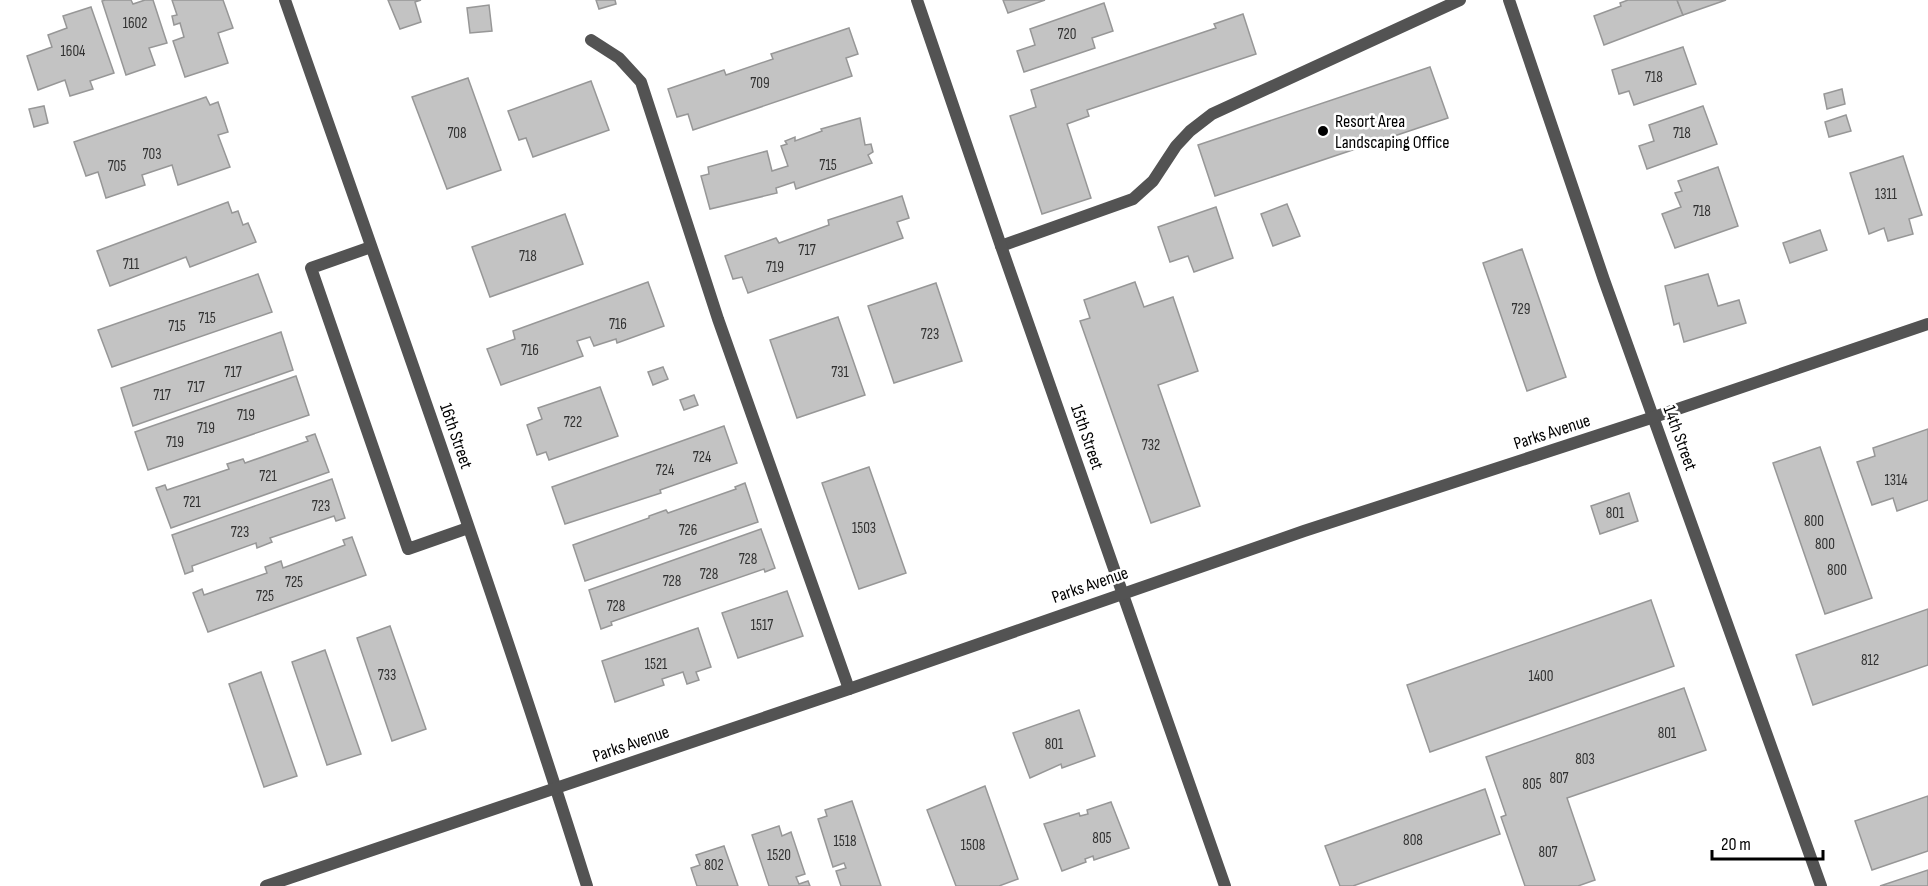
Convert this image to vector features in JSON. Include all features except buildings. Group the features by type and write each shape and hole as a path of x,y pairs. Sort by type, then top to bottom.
{"street":[{"name":"16th Street","path":"285,0 468,528 587,886"},
{"name":"15th Street","path":"917,0 1225,886"},
{"path":"1001,246 1132,199 1153,181 1176,146 1190,131 1212,114 1460,0"},
{"name":"14th Street","path":"1509,0 1821,886"},
{"path":"591,40 619,58 641,82 718,319 849,689"},
{"path":"371,247 311,268 392,504 408,549 468,528"},
{"name":"Parks Avenue","path":"266,886 849,689 1304,531 1654,417 1928,324"}],"place":[{"name":"Resort Area Landscaping Office","path":"1323,131"}]}
